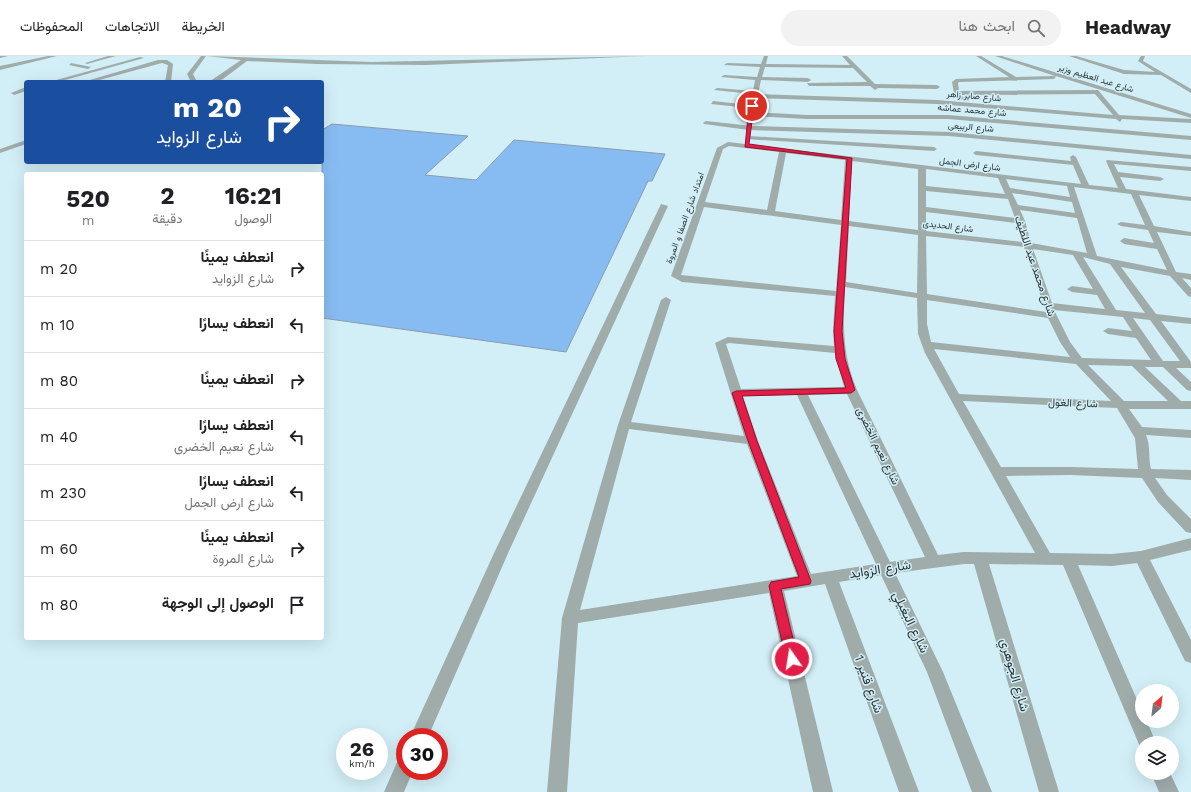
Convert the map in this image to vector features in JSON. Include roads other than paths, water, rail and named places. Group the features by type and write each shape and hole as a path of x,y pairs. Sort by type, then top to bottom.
{"street":[{"path":"0,57 6,56"},
{"path":"24,56 48,61"},
{"path":"0,68 39,58 55,56"},
{"path":"96,56 92,57 102,59"},
{"path":"68,72 114,56"},
{"path":"71,64 98,65 130,56 165,61 171,64 168,80"},
{"path":"193,80 190,74 192,69 204,56"},
{"path":"209,56 282,62 405,62 644,56"},
{"path":"282,62 294,56"},
{"path":"405,62 420,56"},
{"path":"766,56 758,80 750,114 747,142 937,159 929,133"},
{"path":"844,56 875,87"},
{"path":"978,56 1016,78"},
{"name":"شارع عبد العظيم وزير","path":"996,56 1191,116"},
{"name":"شارع عبد العظيم وزير","path":"1008,56 1191,111"},
{"path":"1071,56 1124,72 1164,74"},
{"path":"1143,56 1140,61 1191,91"},
{"path":"60,80 142,58"},
{"path":"158,61 170,58"},
{"path":"216,80 246,59"},
{"path":"94,80 165,61"},
{"path":"80,62 87,65"},
{"path":"727,65 820,69 855,67"},
{"path":"724,77 875,87 938,87"},
{"path":"965,104 957,93 955,82 958,80 1064,77"},
{"path":"827,84 831,90"},
{"path":"14,93 24,90"},
{"name":"شارع صابر زاهر","path":"717,90 755,94 884,98 1118,118 1191,121"},
{"path":"957,93 1110,91"},
{"path":"1040,92 1043,99"},
{"path":"1097,92 1118,118 1134,143 1143,164"},
{"path":"1128,97 1136,98 1139,96"},
{"path":"1146,103 1149,101 1157,101"},
{"path":"713,104 752,106"},
{"path":"1046,105 1055,127"},
{"name":"شارع محمد عماشه","path":"750,114 807,117 948,116 1055,127 1134,143 1191,138"},
{"name":"شارع الربيعى","path":"706,123 749,128 929,133 1024,140 1134,143 1191,157"},
{"name":"شارع ارض الجمل","path":"747,142 783,150 922,167 937,159 1001,177 1191,199"},
{"name":"امتداد شارع الصفا و المروة","path":"747,142 728,144 720,148 702,204 676,274 678,278 841,289"},
{"path":"0,151 24,143"},
{"path":"771,212 783,150"},
{"path":"976,152 1075,163"},
{"path":"1072,156 1086,187"},
{"name":"شارع نعيم الخضرى","path":"849,158 841,289 839,350 842,369 934,561"},
{"path":"1123,192 1109,161 1191,168"},
{"path":"1151,165 1172,197"},
{"path":"922,167 922,324 927,345 1046,559"},
{"path":"1115,174 1160,179"},
{"name":"شارع محمد عبد اللطيف","path":"1001,177 1020,221 1050,311 1066,343 1078,361 1121,405 1137,431 1143,445 1143,464 1153,486 1191,528"},
{"path":"1070,185 1093,257"},
{"path":"922,188 1011,198 1075,200"},
{"path":"1134,193 1173,274 1191,294"},
{"path":"1011,198 1079,216"},
{"name":"شارع الحديدى","path":"702,204 922,233 1027,245 1076,253 1114,263 1191,277"},
{"path":"423,728 502,551 664,206"},
{"path":"922,209 1020,221"},
{"path":"1121,224 1191,234"},
{"path":"1124,241 1160,247"},
{"path":"1076,253 1113,314"},
{"path":"1114,263 1152,318 1189,366"},
{"path":"841,289 922,296 1050,311 1113,314 1191,321"},
{"path":"1072,289 1100,293"},
{"path":"557,792 570,618 624,425 666,300"},
{"path":"1127,316 1139,335 1164,365 1191,388"},
{"path":"1108,331 1139,335"},
{"path":"806,581 752,441 721,346 722,342 728,340 839,350"},
{"path":"927,345 1078,361 1138,365 1189,366"},
{"path":"1138,365 1178,405"},
{"path":"736,393 851,390"},
{"name":"شارع البغيلي","path":"801,391 884,568 935,672 982,792"},
{"name":"شارع الغول","path":"956,398 1121,405 1191,405"},
{"path":"624,425 752,441"},
{"path":"1137,431 1191,434"},
{"path":"997,472 1147,473 1191,475"},
{"name":"شارع الزوايد","path":"570,618 934,561 964,558 1112,560 1141,557 1191,544"},
{"path":"1141,557 1191,656"},
{"name":"شارع الجوهري","path":"980,558 1049,792"},
{"path":"1068,559 1144,736"},
{"name":"شارع قنير 1","path":"830,577 909,792"},
{"path":"775,586 823,792"},
{"path":"394,792 399,780"},
{"path":"1163,780 1168,792"}]}
